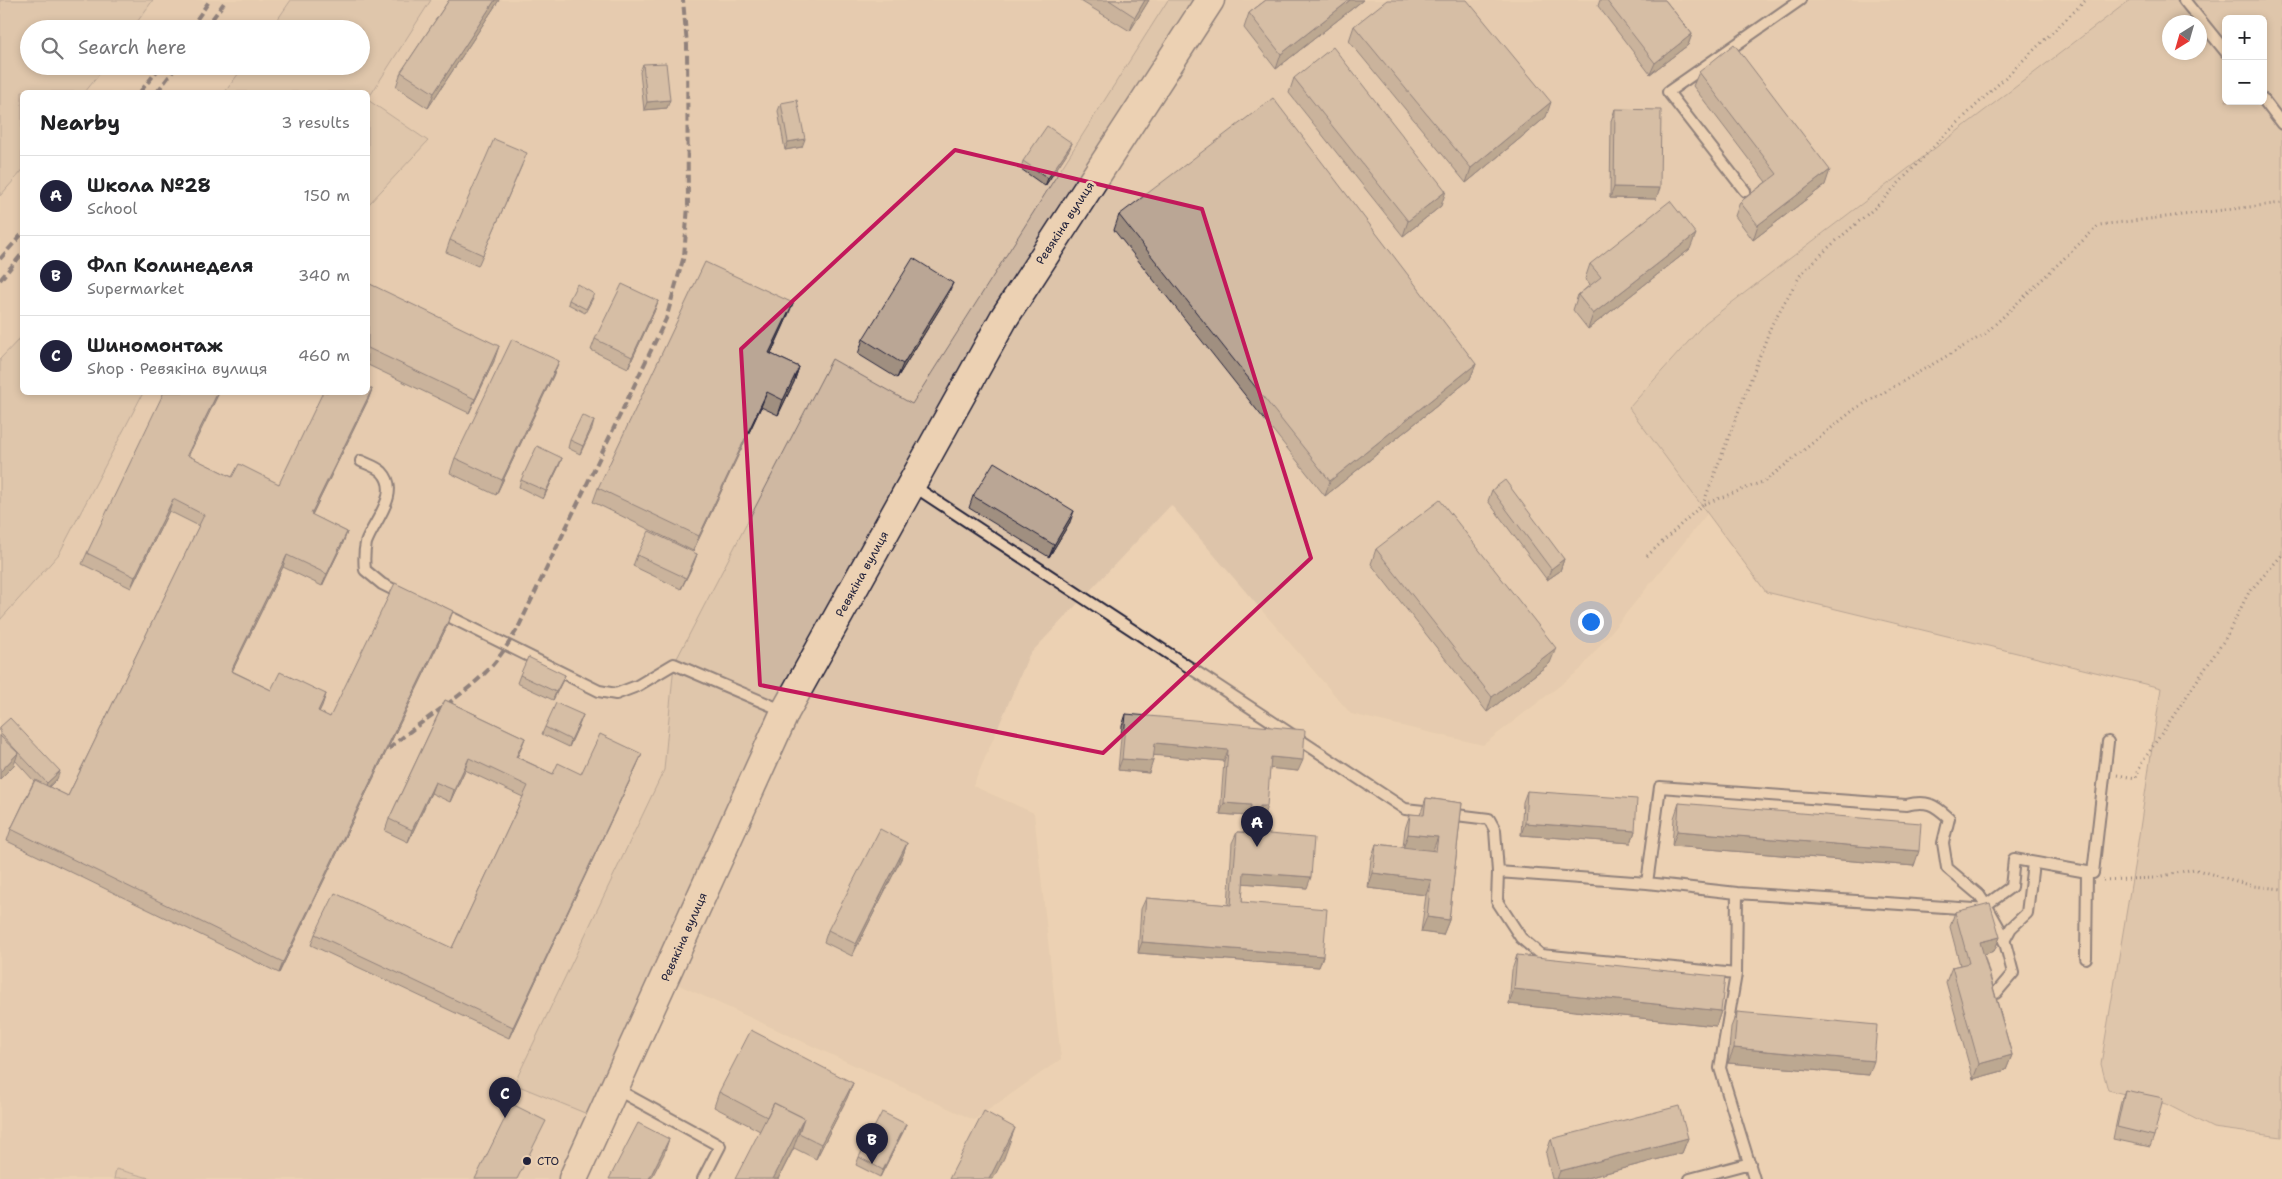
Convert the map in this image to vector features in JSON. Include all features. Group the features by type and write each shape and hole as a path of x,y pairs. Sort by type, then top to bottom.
{"street":[{"name":"Ревякіна вулиця","path":"573,1179 785,712 1004,318 1210,0"}],"lane":[{"path":"1745,191 1668,92 1800,0"},
{"path":"2184,0 2222,47"},
{"path":"2267,104 2282,124"},
{"path":"361,461 381,471 388,482 390,492 366,543 364,561 365,570 382,584 599,691 616,694 637,686 674,664 785,712"},
{"path":"911,485 1405,809 1489,819 1495,830 1498,872 1497,902 1521,938 1541,955 1736,974"},
{"path":"1498,872 1647,883 1737,893 1987,907 2011,887 2014,860 2087,876 2093,873 2108,742"},
{"path":"1647,883 1660,787 1906,805 1917,802 1936,805 1949,818 1943,843 1947,868 1979,895 2004,941 2012,973 1996,993"},
{"path":"2004,941 2011,928 2027,913 2033,863"},
{"path":"2086,958 2087,876"},
{"path":"1737,893 1736,974 1720,1068 1754,1179"},
{"path":"615,1089 720,1146 704,1179"},
{"path":"1690,1179 1750,1163"}],"path":[{"path":"1703,504 1772,324 1801,274 1829,247 1878,206 1939,141 2086,0"},
{"path":"1647,556 1703,504 1765,481 1855,409 1985,334 2099,225 2282,203"},
{"path":"2104,772 2136,778 2141,764 2225,638 2250,592 2282,555"},
{"path":"2087,876 2154,878 2194,868 2253,886 2282,889"}],"highlighted area":[{"path":"955,150 1202,209 1311,558 1103,753 760,685 741,349"}],"shaded area":[{"path":"0,0 153,0 139,20 20,20 20,75 99,75 87,90 20,90 20,173 0,196"},
{"path":"153,0 291,0 277,20 139,20"},
{"path":"291,0 431,0 370,96 370,90 226,90 237,75 370,75 370,20 277,20"},
{"path":"431,0 1168,0 912,404 832,359 674,664 664,770 514,1083 602,1120 573,1179 153,1179 117,1169 114,1179 0,1179 0,620 59,554 142,395 370,395 370,203 427,141 370,100 370,96"},
{"path":"1168,0 1210,0 1004,318 785,712 602,1120 514,1084 664,770 674,664 832,359 912,404"},
{"path":"1210,0 2130,0 1705,323 1629,407 1707,514 1580,670 1483,745 1351,714 1171,505 1029,655 973,786 1034,813 1061,1059 974,1120 666,979 785,712 1004,318"},
{"path":"2130,0 2282,0 2282,1137 2213,1128 2166,1104 2108,1090 2101,1064 2136,855 2161,688 1766,592 1629,408 1705,323"},
{"path":"99,75 237,75 226,90 87,90"},
{"path":"370,101 428,141 370,203"},
{"path":"20,173 20,338 0,359 0,196"},
{"path":"20,338 20,395 142,395 59,554 0,620 0,359"},
{"path":"116,1169 153,1179 114,1179"}],"building":[{"path":"449,0 495,0 434,93 401,72"},
{"path":"1109,0 1145,0 1135,17"},
{"path":"1266,0 1350,0 1281,54 1249,13"},
{"path":"1387,0 1467,0 1551,102 1471,168 1354,26"},
{"path":"1606,0 1665,0 1692,34 1655,63"},
{"path":"1734,44 1830,170 1758,225 1740,202 1777,174 1699,72"},
{"path":"1333,47 1446,191 1408,221 1294,78"},
{"path":"666,63 670,100 647,102 643,64"},
{"path":"1273,98 1476,364 1330,481 1119,215"},
{"path":"797,100 805,139 788,142 781,103"},
{"path":"1615,109 1661,110 1660,188 1614,187"},
{"path":"1047,126 1072,143 1048,178 1023,161"},
{"path":"494,139 527,153 483,255 450,240"},
{"path":"1670,201 1696,234 1593,314 1578,295 1601,277 1590,264"},
{"path":"913,258 953,283 903,364 863,339"},
{"path":"705,262 793,303 769,353 799,367 783,400 767,392 699,536 598,488"},
{"path":"370,284 499,346 475,399 370,349"},
{"path":"577,284 594,294 586,309 569,300"},
{"path":"622,284 658,301 632,357 595,339"},
{"path":"512,339 559,361 502,480 455,458"},
{"path":"163,395 217,395 187,455 232,477 239,464 279,484 322,395 369,395 311,514 347,532 327,574 287,555 231,671 271,690 280,672 326,694 318,711 330,717 395,583 453,611 283,962 11,829 35,780 68,796 204,515 173,499 135,577 87,553"},
{"path":"582,415 594,421 583,446 570,440"},
{"path":"537,446 562,458 546,491 521,480"},
{"path":"994,462 1074,511 1054,545 973,496"},
{"path":"1505,480 1564,559 1551,569 1492,490"},
{"path":"1440,500 1556,648 1492,697 1376,549"},
{"path":"649,531 697,554 686,578 637,555"},
{"path":"528,657 565,675 556,692 520,675"},
{"path":"445,700 525,738 516,757 553,774 558,763 581,774 600,734 642,754 513,1027 315,934 335,893 452,948 528,786 469,758 454,790 435,782 412,830 389,819"},
{"path":"556,703 583,715 571,740 545,727"},
{"path":"1126,714 1305,730 1303,760 1271,757 1267,806 1260,806 1258,833 1314,838 1311,877 1244,872 1242,902 1327,909 1323,956 1142,942 1146,898 1231,905 1237,832 1249,833 1251,805 1224,803 1228,750 1155,743 1153,761 1122,759"},
{"path":"10,718 60,771 47,783 0,733 0,727"},
{"path":"0,736 18,753 0,772"},
{"path":"1527,791 1637,799 1635,831 1525,823"},
{"path":"1426,798 1462,803 1449,920 1427,917 1431,880 1373,873 1376,844 1436,851 1438,837 1408,834 1410,814 1424,815"},
{"path":"1679,803 1921,823 1919,851 1677,831"},
{"path":"880,829 907,843 856,944 828,930"},
{"path":"1990,903 2000,937 1980,942 2012,1055 1979,1064 1952,967 1969,963 1955,912"},
{"path":"1517,955 1725,977 1721,1011 1514,989"},
{"path":"1737,1012 1877,1025 1874,1061 1734,1048"},
{"path":"751,1030 853,1083 821,1144 799,1133 804,1118 774,1103 767,1117 719,1092"},
{"path":"2125,1090 2163,1098 2154,1136 2117,1127"},
{"path":"774,1103 804,1118 773,1179 735,1179"},
{"path":"512,1104 546,1121 517,1179 475,1179"},
{"path":"1679,1106 1688,1138 1560,1171 1551,1139"},
{"path":"984,1111 1015,1128 989,1179 949,1179"},
{"path":"882,1112 906,1124 883,1170 859,1157"},
{"path":"638,1123 669,1139 649,1179 609,1179"}],"railway":[{"path":"196,20 210,0"},
{"path":"212,20 226,0"},
{"path":"389,749 475,682 504,651 518,628 666,319 684,256 688,206 687,45 683,0"},
{"path":"142,90 154,75"},
{"path":"159,90 170,75"},
{"path":"0,259 20,236"},
{"path":"0,280 20,256"}],"place":[{"name":"Школа №28","path":"1257,847"},
{"name":"Шиномонтаж","path":"505,1118"},
{"name":"СТО","path":"527,1161"},
{"name":"Флп Колинеделя","path":"872,1164"}]}
